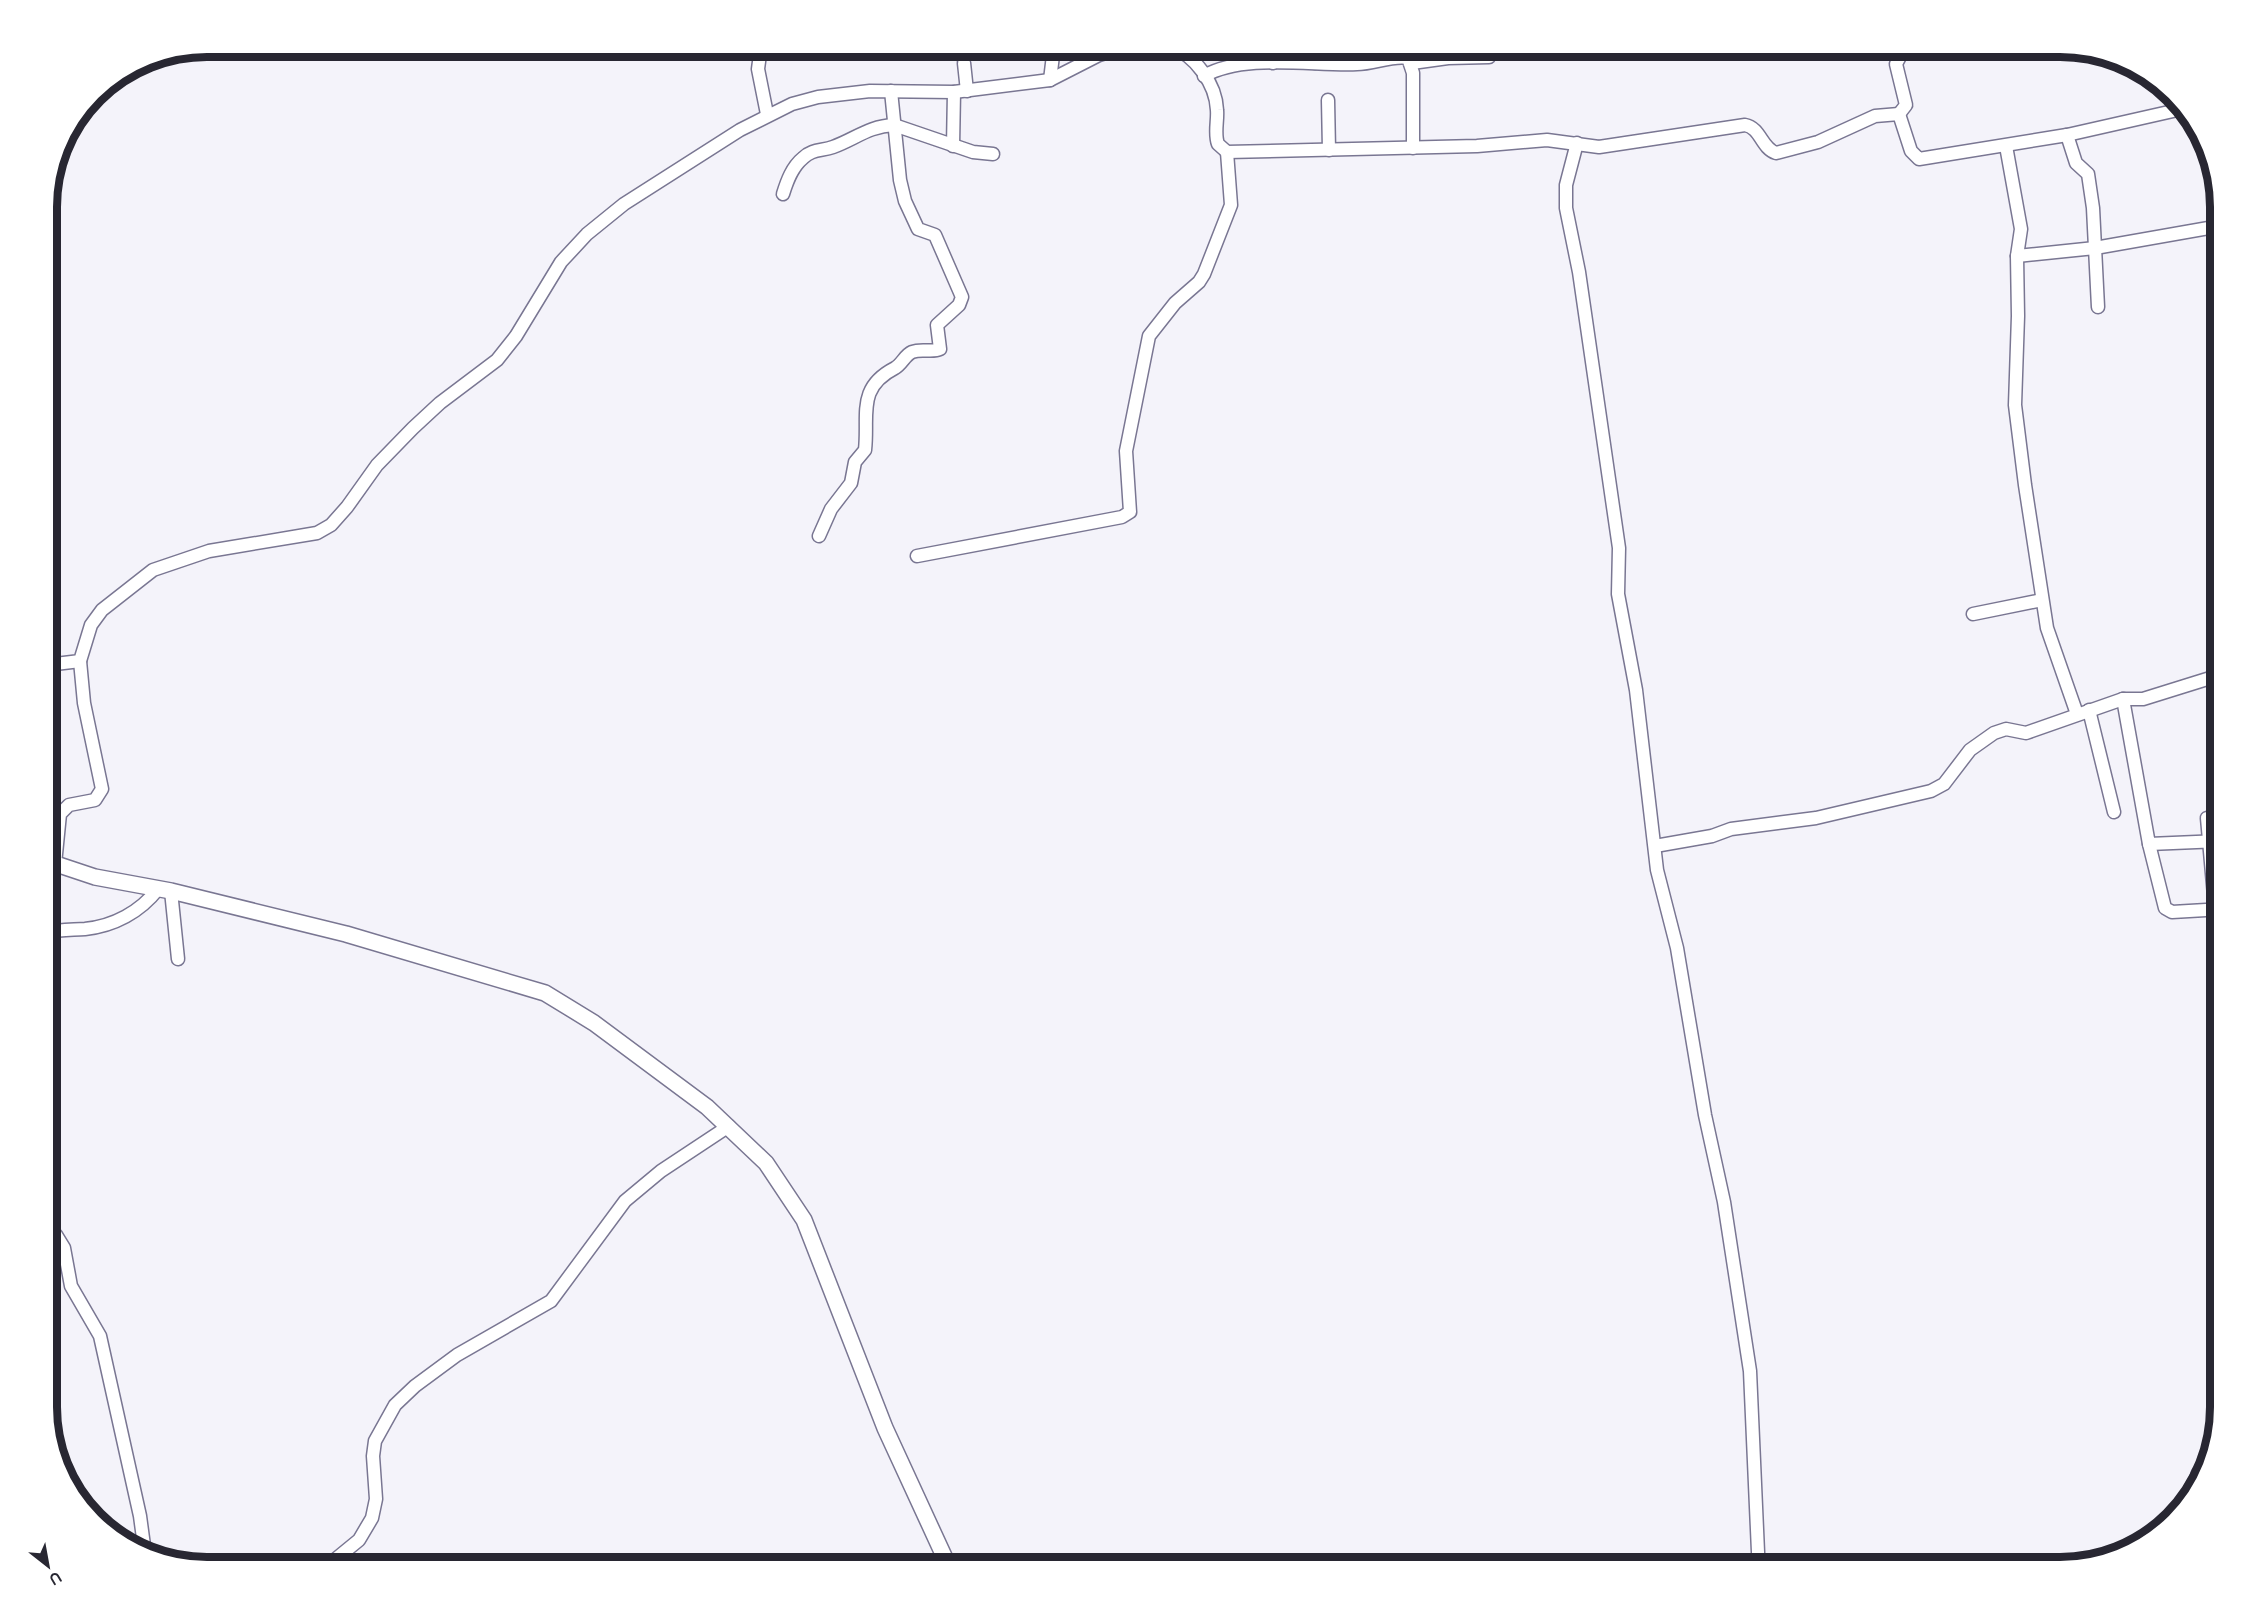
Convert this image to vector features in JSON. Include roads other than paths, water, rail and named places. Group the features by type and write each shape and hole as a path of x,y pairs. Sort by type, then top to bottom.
{"main road":[{"path":"57,865 95,877 164,890 346,934 545,993 594,1023 729,1126 774,1173 804,1220 885,1428 944,1557"}],"street":[{"path":"760,57 758,69 767,114"},
{"path":"1050,81 1053,57"},
{"path":"57,830 60,814 69,805 95,800 102,789 84,703 80,661 91,625 102,609 153,570 209,551 317,533 331,525 377,465 413,428 440,403 497,360 516,336 561,262 587,234 624,204 767,114 818,97 891,91 954,92 1050,81 1095,57"},
{"path":"1189,57 1204,76 1218,108 1218,144 1227,152 1413,148 1547,140 1591,147 1611,146 1745,125 1755,129 1771,151 1781,152 1818,142 1875,116 1899,114 1906,105 1896,64 1900,57"},
{"path":"1272,57 1273,63"},
{"path":"1315,57 1315,63"},
{"path":"1204,76 1238,65 1361,64 1405,57 1412,63 1448,58 1489,57"},
{"path":"964,63 967,91"},
{"path":"1412,63 1413,148"},
{"path":"819,537 831,509 851,483 855,462 865,450 865,412 873,385 882,374 898,366 910,353 940,349 937,325 959,305 962,297 934,235 918,229 910,215 900,180 891,91"},
{"path":"953,146 954,92"},
{"path":"1328,100 1329,150"},
{"path":"1899,114 1911,151 1919,159 2067,135 2175,111"},
{"path":"783,194 791,172 814,150 833,147 872,128 894,125 953,146 993,154"},
{"path":"2067,135 2076,163 2088,174 2093,208 2098,308"},
{"path":"1577,143 1566,185 1566,208 1579,272 1619,548 1618,594 1637,699 1657,870 1682,972 1705,1114 1724,1202 1750,1371 1758,1557"},
{"path":"2006,146 2020,229 2017,256 2018,316 2015,405 2042,600 2054,653 2083,712 2114,812"},
{"path":"917,556 1122,517 1130,513 1126,451 1149,336 1175,303 1196,286 1204,274 1231,205 1227,152"},
{"path":"2017,256 2095,248 2210,228"},
{"path":"1972,614 2042,600"},
{"path":"57,664 80,661"},
{"path":"1655,846 1712,836 1731,829 1815,818 1931,791 1944,784 1970,750 1994,733 2006,729 2026,733 2123,699 2143,699 2210,678"},
{"path":"2123,699 2149,844 2165,908 2172,912 2206,910"},
{"path":"2149,844 2210,841"},
{"path":"57,932 84,929 116,921 141,908 164,890 178,958"},
{"path":"339,1557 359,1540 372,1518 376,1499 373,1456 375,1441 395,1405 415,1386 457,1355 551,1301 625,1201 661,1171 729,1126"},
{"path":"57,1237 64,1248 71,1286 99,1336 140,1516 144,1543"}]}
